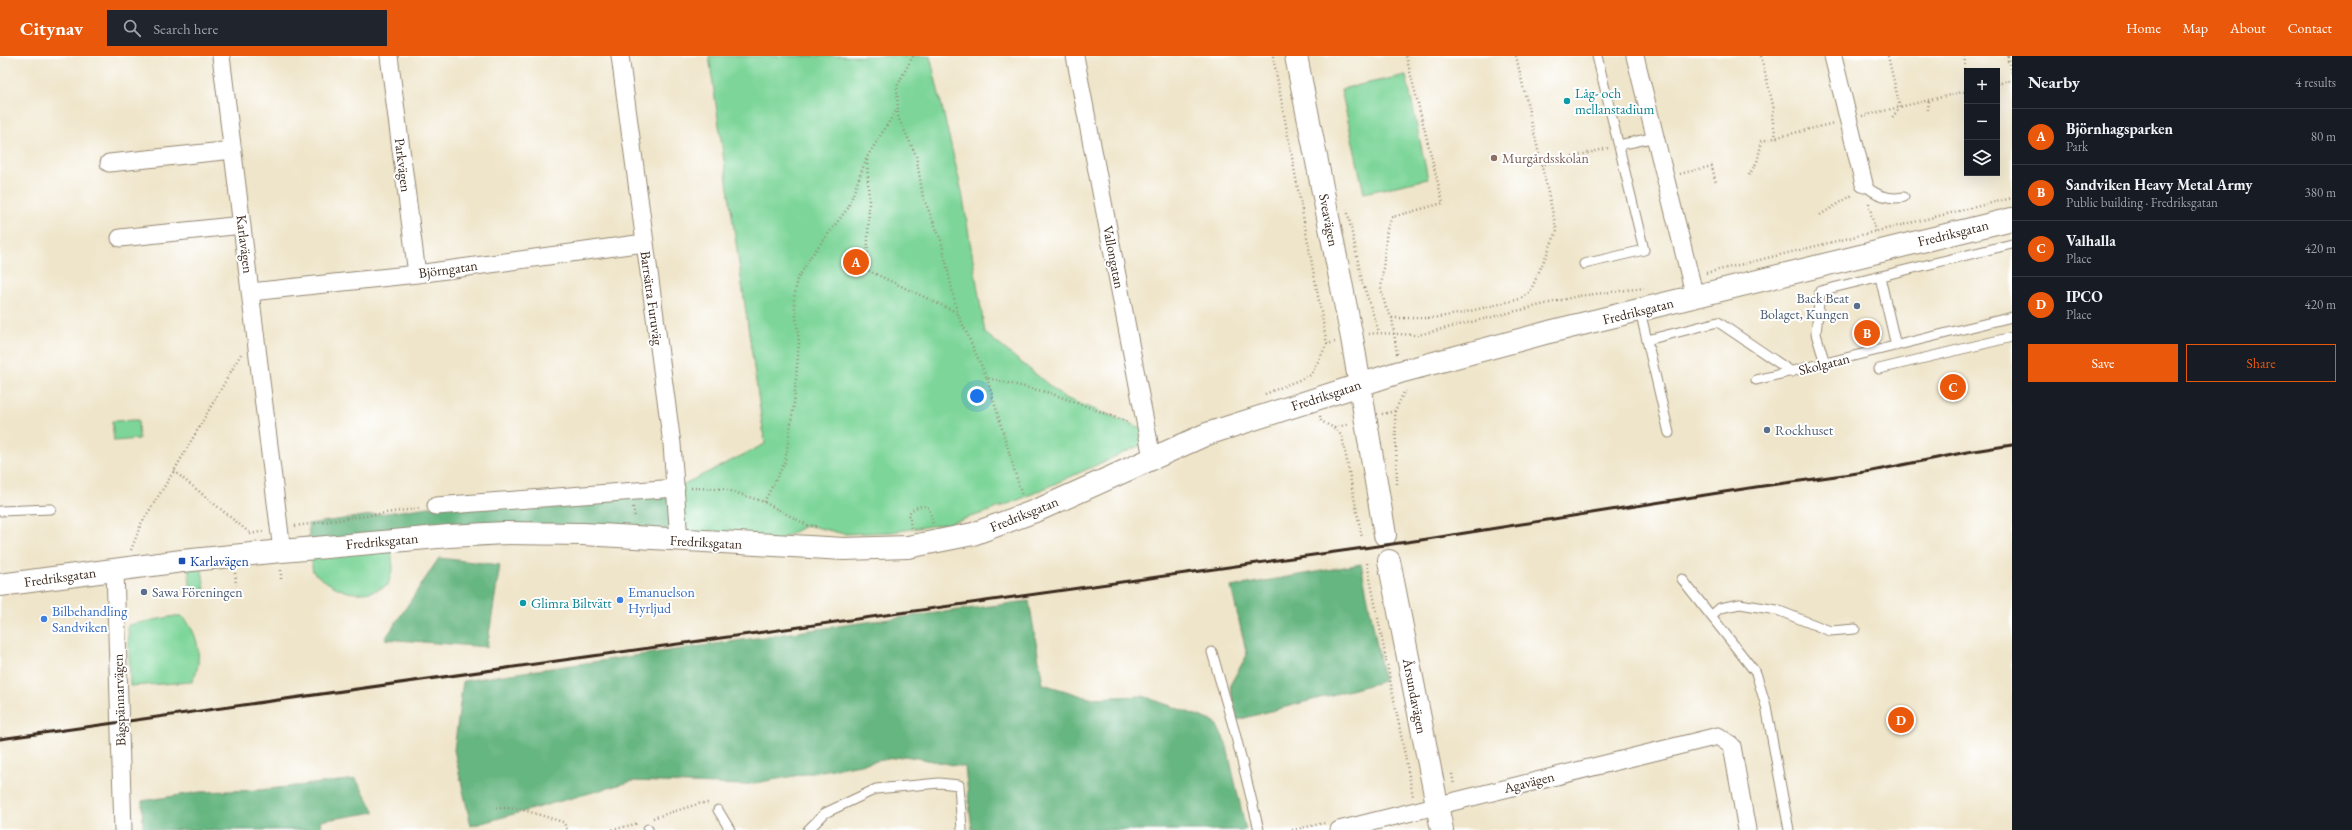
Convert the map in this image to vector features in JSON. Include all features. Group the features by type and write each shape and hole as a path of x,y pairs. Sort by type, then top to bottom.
{"street":[{"name":"Karlavägen","path":"221,56 282,550"},
{"name":"Parkvägen","path":"389,56 417,274"},
{"name":"Barrsätra Furuväg","path":"620,56 676,488 680,540"},
{"name":"Vallongatan","path":"1075,56 1152,458"},
{"name":"Sveavägen","path":"1296,56 1352,338 1359,385"},
{"path":"1635,56 1695,297"},
{"path":"1833,56 1864,184"},
{"path":"109,163 233,150"},
{"name":"Fredriksgatan","path":"0,585 282,550 419,538 504,533 583,534 844,549 908,547 973,534 1038,510 1207,434 1359,385 1507,343 2012,219"},
{"path":"120,238 242,225"},
{"name":"Björngatan","path":"251,292 417,274 644,243"},
{"path":"1359,385 1385,535"},
{"path":"436,506 676,488"},
{"name":"Årsundavägen","path":"1389,562 1442,830"},
{"name":"Bågspännarvägen","path":"115,570 123,830"},
{"name":"Agavägen","path":"1339,830 1437,804 1718,736 1732,746 1747,830"}],"lane":[{"path":"1584,264 1644,250 1597,56"},
{"path":"1619,145 1656,136"},
{"path":"1864,184 1871,192 1895,199 1904,197"},
{"path":"1825,363 1816,334 1820,291 2012,244"},
{"path":"1880,276 1896,346"},
{"path":"1640,311 1670,433"},
{"name":"Skolgatan","path":"1647,340 1718,322 1792,372 2012,317"},
{"path":"1879,369 2012,337"},
{"path":"1756,380 1792,372"},
{"path":"0,511 51,509"},
{"path":"1682,579 1756,673 1766,706 1789,830"},
{"path":"1711,616 1720,608 1740,604 1777,610 1830,631 1855,629"},
{"path":"1212,652 1260,830"},
{"path":"808,830 825,813 876,789 939,783 959,785 962,830"},
{"path":"718,810 730,830"}],"path":[{"path":"913,56 897,86 898,117 916,155 923,197 941,240 957,312 987,378 1023,498 1016,501"},
{"path":"1260,396 1311,375 1327,344 1273,56"},
{"path":"1327,344 1380,332 1394,336 1392,318 1386,308 1381,289 1387,229 1392,217 1443,203 1406,56"},
{"path":"1392,318 1432,318 1458,314 1520,299 1530,292 1557,232 1516,56"},
{"path":"1761,56 1774,109 1772,117 1776,138"},
{"path":"1888,56 1900,107 1891,119"},
{"path":"1964,68 1965,56"},
{"path":"2008,56 2012,73"},
{"path":"2000,83 2012,80"},
{"path":"1928,110 1929,100"},
{"path":"764,502 785,462 794,403 800,342 794,300 797,280 811,256 848,208 867,157 898,109"},
{"path":"1541,165 1619,145"},
{"path":"867,157 869,203 867,270 957,312"},
{"path":"1666,177 1712,166 1716,183"},
{"path":"1820,215 1850,197 1864,184 1876,231"},
{"path":"1346,204 1362,282 1380,332"},
{"path":"130,551 141,524 174,471 242,353"},
{"path":"987,378 1050,393 1086,405 1147,430"},
{"path":"1396,411 1397,488"},
{"path":"1334,428 1342,436 1362,538"},
{"path":"174,471 251,534"},
{"path":"676,488 724,489 764,502 807,525 822,529"},
{"path":"632,491 635,522"},
{"path":"911,529 909,513 917,507 924,506 929,508 933,525"},
{"path":"926,526 938,524"},
{"path":"904,530 918,528"},
{"path":"1367,563 1416,810"},
{"path":"612,830 701,803 711,804 718,810"},
{"path":"496,808 517,808 563,822 568,830"}],"green space":[{"path":"709,56 930,56 962,192 985,333 1065,398 1147,430 1150,441 1023,498 987,512 950,523 892,532 844,534 807,525 770,545 679,540 676,488 765,444"},
{"path":"1406,75 1428,179 1364,193 1341,89"},
{"path":"138,420 139,439 114,441 112,421"},
{"path":"676,488 679,540 631,537 310,548 308,524 436,506"},
{"path":"391,547 393,568 388,585 377,590 367,593 349,592 331,585 313,572 310,555"},
{"path":"439,558 500,565 487,647 385,639"},
{"path":"201,564 205,589 191,591 188,566"},
{"path":"1361,564 1384,681 1237,720 1230,685 1247,655 1231,587"},
{"path":"1029,601 1043,684 1089,698 1143,696 1215,722 1226,743 1246,830 972,830 965,767 905,756 744,785 633,781 471,826 454,750 463,681 859,623"},
{"path":"182,616 193,631 196,639 198,648 198,666 192,682 130,686 128,625"},
{"path":"356,779 375,812 320,821 322,830 143,830 142,801 200,792 260,790"}],"railway":[{"path":"0,739 1421,540 1756,487 1872,471 1967,452 2012,445"}],"place":[{"name":"Låg- och mellanstadium","path":"1567,101"},
{"name":"Murgårdsskolan","path":"1494,158"},
{"name":"Björnhagsparken","path":"856,262"},
{"name":"Back Beat Bolaget, Kungen","path":"1857,306"},
{"name":"Sandviken Heavy Metal Army","path":"1867,333"},
{"name":"Valhalla","path":"1953,387"},
{"name":"Rockhuset","path":"1767,430"},
{"name":"Karlavägen","path":"182,561"},
{"name":"Sawa Föreningen","path":"144,592"},
{"name":"Emanuelson Hyrljud","path":"620,600"},
{"name":"Glimra Biltvätt","path":"523,603"},
{"name":"Bilbehandling Sandviken","path":"44,619"},
{"name":"IPCO","path":"1901,720"}]}
